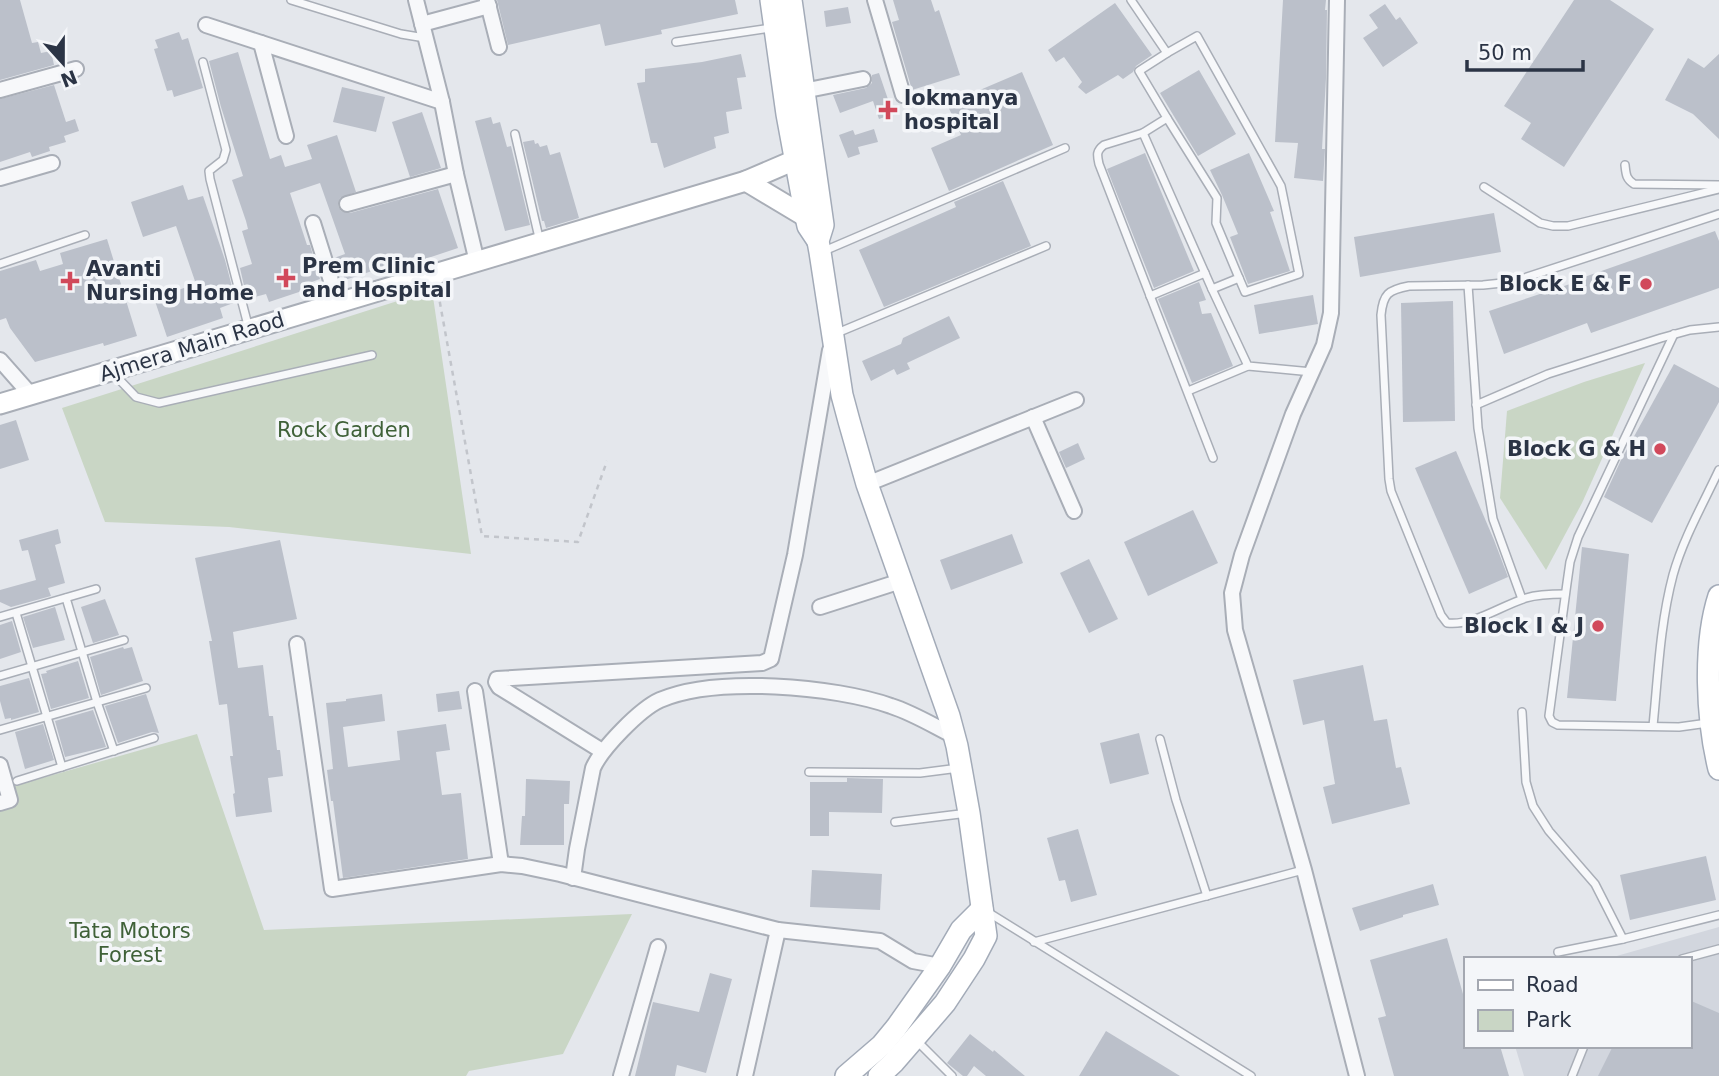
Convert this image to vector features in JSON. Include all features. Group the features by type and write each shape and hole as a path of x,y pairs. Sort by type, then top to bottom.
{"main road":[{"path":"771,0 804,158 813,215 808,226 819,247 842,395 867,484 954,736 969,813 986,936 945,1003 879,1076"},
{"path":"791,0 803,91 804,158"},
{"path":"1719,596 1710,641 1708,678 1719,769"},
{"path":"846,1076 882,1045 896,1028 940,966 961,930 982,909"}],"street":[{"path":"416,0 442,102 477,262"},
{"path":"875,0 903,95"},
{"path":"1338,0 1331,313 1324,345 1293,414 1242,555 1232,593 1235,630 1304,870 1357,1076"},
{"path":"424,31 488,3 499,47"},
{"path":"206,24 442,102"},
{"path":"261,43 286,136"},
{"path":"0,90 76,69"},
{"path":"803,91 863,79"},
{"name":"Ajmera Main Raod","path":"0,404 746,181 804,158"},
{"path":"0,178 52,163"},
{"path":"347,204 456,174"},
{"path":"746,181 813,215"},
{"path":"313,223 338,303"},
{"path":"602,751 503,690 497,685 497,680 762,663 771,659 795,555 833,335"},
{"path":"0,360 31,395"},
{"path":"867,484 1076,400"},
{"path":"1033,417 1074,511"},
{"path":"820,607 901,581"},
{"path":"297,644 332,889 501,864 522,866 778,930 880,941 913,961 940,966"},
{"path":"573,878 593,768 602,751 658,701 716,688 769,686 832,692 893,706 954,736"},
{"path":"475,691 501,864"},
{"path":"0,765 10,800 0,803"},
{"path":"745,1076 778,930"},
{"path":"621,1076 658,947"}],"lane":[{"path":"291,0 401,34 424,31"},
{"path":"1131,0 1167,53"},
{"path":"676,42 775,27"},
{"path":"1197,36 1281,186 1299,274 1245,292 1216,223 1217,198 1139,71 1167,53 1197,36"},
{"path":"203,62 226,150 223,160 209,171 210,180 249,330"},
{"path":"1167,118 1143,132 1104,145 1098,149 1097,154 1213,458"},
{"path":"1143,132 1248,366"},
{"path":"515,134 540,243"},
{"path":"819,247 1065,148"},
{"path":"1625,165 1626,176 1634,184 1719,187"},
{"path":"1484,187 1540,223 1568,226 1719,187"},
{"path":"1565,594 1537,595 1522,599 1457,624 1447,623 1441,615 1391,491 1382,303 1387,293 1409,286 1512,282 1719,214"},
{"path":"0,264 86,235"},
{"path":"833,335 1046,246"},
{"path":"1150,296 1205,273"},
{"path":"1212,289 1239,278"},
{"path":"1468,285 1478,428 1493,519 1522,599"},
{"path":"1476,405 1548,374 1674,334 1719,327"},
{"path":"1674,334 1578,537 1570,562 1549,716 1558,726 1679,727 1712,722"},
{"path":"111,371 136,397 159,403 372,355"},
{"path":"1188,391 1248,366 1312,372"},
{"path":"1653,726 1661,635 1673,574 1719,470"},
{"path":"0,617 96,589"},
{"path":"66,598 114,751"},
{"path":"16,612 62,767"},
{"path":"0,676 124,640"},
{"path":"0,730 145,688"},
{"path":"1522,712 1526,782 1533,806 1549,831 1595,884 1623,939"},
{"path":"17,781 154,738"},
{"path":"1160,740 1207,896"},
{"path":"810,772 920,773 961,768"},
{"path":"895,822 969,813"},
{"path":"1034,942 1304,870"},
{"path":"982,909 1251,1076"},
{"path":"1558,952 1719,915"},
{"path":"1689,957 1719,949"},
{"path":"914,1039 952,1076"},
{"path":"1572,1076 1583,1048"}],"path":[{"path":"435,274 482,536 578,542 607,461"}],"shaded area":[{"path":"1719,927 1719,1076 1524,1076 1516,1048 1691,1048 1691,957 1613,957"}],"green space":[{"name":"Rock Garden","path":"432,290 471,554 229,527 105,522 62,408"},
{"path":"1645,363 1582,503 1546,570 1500,498 1507,411"},
{"name":"Tata Motors Forest","path":"197,734 264,930 632,914 563,1054 469,1071 466,1076 0,1076 0,790"}],"building":[{"path":"0,0 20,0 32,43 38,42 41,53 51,51 54,65 0,80"},
{"path":"497,0 735,0 738,14 661,30 662,34 605,46 600,24 508,45"},
{"path":"893,0 931,0 935,12 939,10 960,75 912,90 892,22 899,20"},
{"path":"1283,0 1326,0 1323,181 1294,178 1298,143 1275,142"},
{"path":"1574,0 1610,0 1654,29 1564,167 1521,139 1531,123 1504,106"},
{"path":"1115,3 1152,55 1123,79 1118,75 1086,94 1078,87 1082,82 1064,57 1056,62 1048,50"},
{"path":"1385,4 1396,20 1400,17 1418,43 1383,67 1363,38 1378,28 1369,15"},
{"path":"848,7 851,23 826,27 824,11"},
{"path":"179,32 182,40 188,38 203,88 174,97 172,90 167,91 154,49 158,48 155,40"},
{"path":"238,52 270,159 281,155 285,167 312,159 307,145 337,135 356,192 340,198 338,206 341,211 350,213 438,189 458,248 425,259 423,254 345,280 342,272 339,273 334,258 345,254 320,183 290,193 320,279 309,283 311,288 269,302 266,294 247,299 240,268 252,264 242,231 248,229 232,180 243,176 209,61"},
{"path":"741,54 746,77 737,78 742,109 726,112 729,133 714,137 716,148 664,168 657,143 651,143 637,83 645,82 645,69"},
{"path":"1719,54 1719,139 1693,114 1665,100 1688,58 1704,68"},
{"path":"1199,70 1236,134 1198,156 1160,93"},
{"path":"1022,72 1053,145 949,191 931,148 961,135 947,104"},
{"path":"879,73 893,114 879,119 873,101 840,113 833,95 866,88 872,83 872,75"},
{"path":"54,85 66,122 75,119 79,131 64,136 66,142 49,147 50,151 32,157 30,152 0,162 0,99"},
{"path":"342,87 385,97 376,132 333,122"},
{"path":"422,112 441,168 410,177 392,122"},
{"path":"491,117 493,124 500,122 507,147 511,146 530,225 505,231 475,121"},
{"path":"874,129 878,142 858,147 860,154 848,158 839,135 853,130 855,135"},
{"path":"534,140 540,147 547,145 550,155 560,152 579,218 546,228 523,142"},
{"path":"1145,153 1194,271 1154,288 1107,169"},
{"path":"1249,153 1274,211 1270,212 1290,271 1248,284 1230,237 1238,234 1210,170"},
{"path":"1003,181 1031,246 884,307 859,250 956,207 954,202"},
{"path":"183,185 188,200 203,196 236,302 220,308 223,318 167,337 154,298 196,284 176,226 143,237 131,202"},
{"path":"1494,213 1501,252 1360,277 1354,237"},
{"name":"Block E & F","path":"1715,231 1719,241 1719,288 1591,333 1587,323 1504,354 1489,311"},
{"path":"107,239 137,336 35,362 10,328 6,318 0,320 0,271 36,260 40,271 63,264 60,253"},
{"path":"1199,282 1206,300 1199,302 1202,314 1211,313 1233,366 1192,383 1158,299"},
{"path":"1313,295 1318,324 1259,334 1254,305"},
{"path":"1453,301 1455,421 1403,422 1401,303"},
{"path":"949,316 960,338 907,363 910,369 897,375 894,369 871,381 862,361 901,344 903,338"},
{"name":"Block G & H","path":"1674,364 1719,388 1719,402 1652,523 1604,497 1621,460"},
{"path":"16,420 29,460 0,469 0,425"},
{"path":"1078,443 1085,459 1066,468 1059,452"},
{"path":"1456,451 1508,577 1469,594 1415,468"},
{"path":"1193,510 1218,563 1148,596 1124,542"},
{"path":"58,529 61,543 55,545 65,583 48,588 51,596 11,607 0,602 0,590 36,580 28,550 22,551 19,540"},
{"path":"1012,534 1023,563 951,590 940,560"},
{"path":"280,540 297,619 233,632 238,668 263,665 269,716 273,716 283,776 268,778 272,812 236,817 227,704 219,705 209,641 212,641 195,558"},
{"name":"Block I & J","path":"1582,547 1629,554 1616,701 1567,698"},
{"path":"1089,559 1118,619 1089,633 1060,573"},
{"path":"105,599 119,635 93,643 81,607"},
{"path":"55,607 65,640 33,648 23,617"},
{"path":"12,621 21,652 0,659 0,625"},
{"path":"132,647 143,681 101,695 90,657"},
{"path":"78,661 89,698 51,709 41,674"},
{"path":"1363,665 1374,721 1387,719 1396,768 1401,767 1410,804 1332,824 1323,787 1335,784 1324,720 1303,725 1293,680"},
{"path":"29,678 39,712 11,720 5,719 0,701 0,686"},
{"path":"459,691 462,709 438,712 436,694"},
{"path":"146,694 159,733 152,732 118,743 105,706"},
{"path":"382,694 385,721 343,727 348,767 400,760 397,731 446,724 450,750 436,752 442,795 461,793 468,859 343,878 327,770 333,769 326,703"},
{"path":"93,710 106,747 65,757 55,721"},
{"path":"43,724 54,760 25,769 15,732"},
{"path":"1139,733 1149,774 1110,784 1100,743"},
{"path":"847,778 883,779 882,813 829,812 829,836 810,836 810,782 847,782"},
{"path":"526,779 570,781 569,804 564,804 564,845 520,845 522,816 525,816"},
{"path":"1078,829 1097,895 1071,902 1065,880 1059,881 1047,838"},
{"path":"1706,856 1716,900 1630,920 1620,875"},
{"path":"812,870 882,874 880,910 810,907"},
{"path":"1433,884 1439,905 1360,931 1352,908"},
{"path":"1447,938 1464,994 1464,1048 1501,1048 1509,1076 1394,1076 1378,1018 1386,1016 1370,960"},
{"path":"710,973 732,979 706,1073 677,1065 675,1076 635,1076 653,1002 699,1012"},
{"path":"1691,1001 1719,1013 1719,1076 1598,1076 1612,1048 1691,1048"},
{"path":"1106,1031 1180,1076 1079,1076"},
{"path":"970,1034 1025,1076 986,1076 974,1066 967,1076 963,1076 947,1063"}],"place":[{"name":"lokmanya hospital","path":"888,110"},
{"name":"Prem Clinic and Hospital","path":"286,278"},
{"name":"Avanti Nursing Home","path":"70,281"},
{"name":"Block E & F","path":"1646,284"},
{"name":"Block G & H","path":"1660,449"},
{"name":"Block I & J","path":"1598,626"}]}
